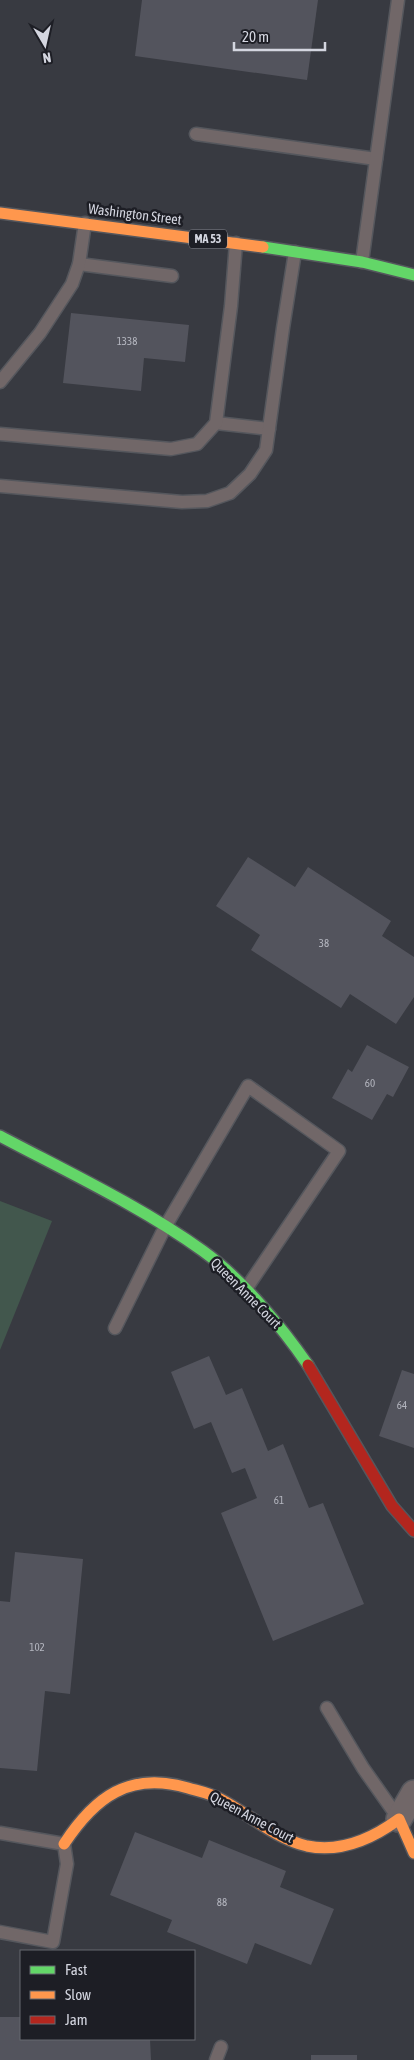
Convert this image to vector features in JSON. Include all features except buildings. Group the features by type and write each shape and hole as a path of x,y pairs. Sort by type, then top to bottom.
{"street":[{"name":"Washington Street","path":"0,213 236,242 362,262 414,274"},
{"name":"Queen Anne Court","path":"0,1136 123,1202 165,1227 203,1251 246,1289 288,1336 316,1377 392,1506 414,1532"},
{"name":"Queen Anne Court","path":"64,1844 73,1829 92,1806 120,1788 152,1780 184,1785 219,1798 272,1831 307,1846 343,1848 379,1834 399,1819 414,1793"},
{"path":"399,1819 414,1853"}],"lane":[{"path":"362,262 398,0"},
{"path":"196,134 376,159"},
{"path":"0,382 40,333 72,284 86,223"},
{"path":"0,434 171,449 197,444 216,423 236,242"},
{"path":"0,486 182,502 207,501 230,492 250,474 266,450 295,252"},
{"path":"78,264 172,276"},
{"path":"216,423 269,429"},
{"path":"115,1328 165,1227 248,1086 339,1151 246,1289"},
{"path":"327,1708 363,1768 399,1819"},
{"path":"0,1833 64,1844 68,1864 53,1942 0,1932"},
{"path":"216,2060 221,2048"}],"green space":[{"path":"0,1201 52,1221 0,1350"}],"traffic: fast":[{"path":"263,247 362,262 414,275"},
{"path":"0,1136 155,1219 218,1262 260,1304 308,1365"}],"traffic: slow":[{"path":"0,213 263,247"},
{"path":"64,1844 88,1813 101,1801 115,1792 131,1786 148,1783 167,1784 212,1795 273,1832 295,1842 320,1848 332,1848 356,1843 378,1833 399,1819 414,1853"}],"traffic: jam":[{"path":"308,1365 392,1506 414,1531"}]}
